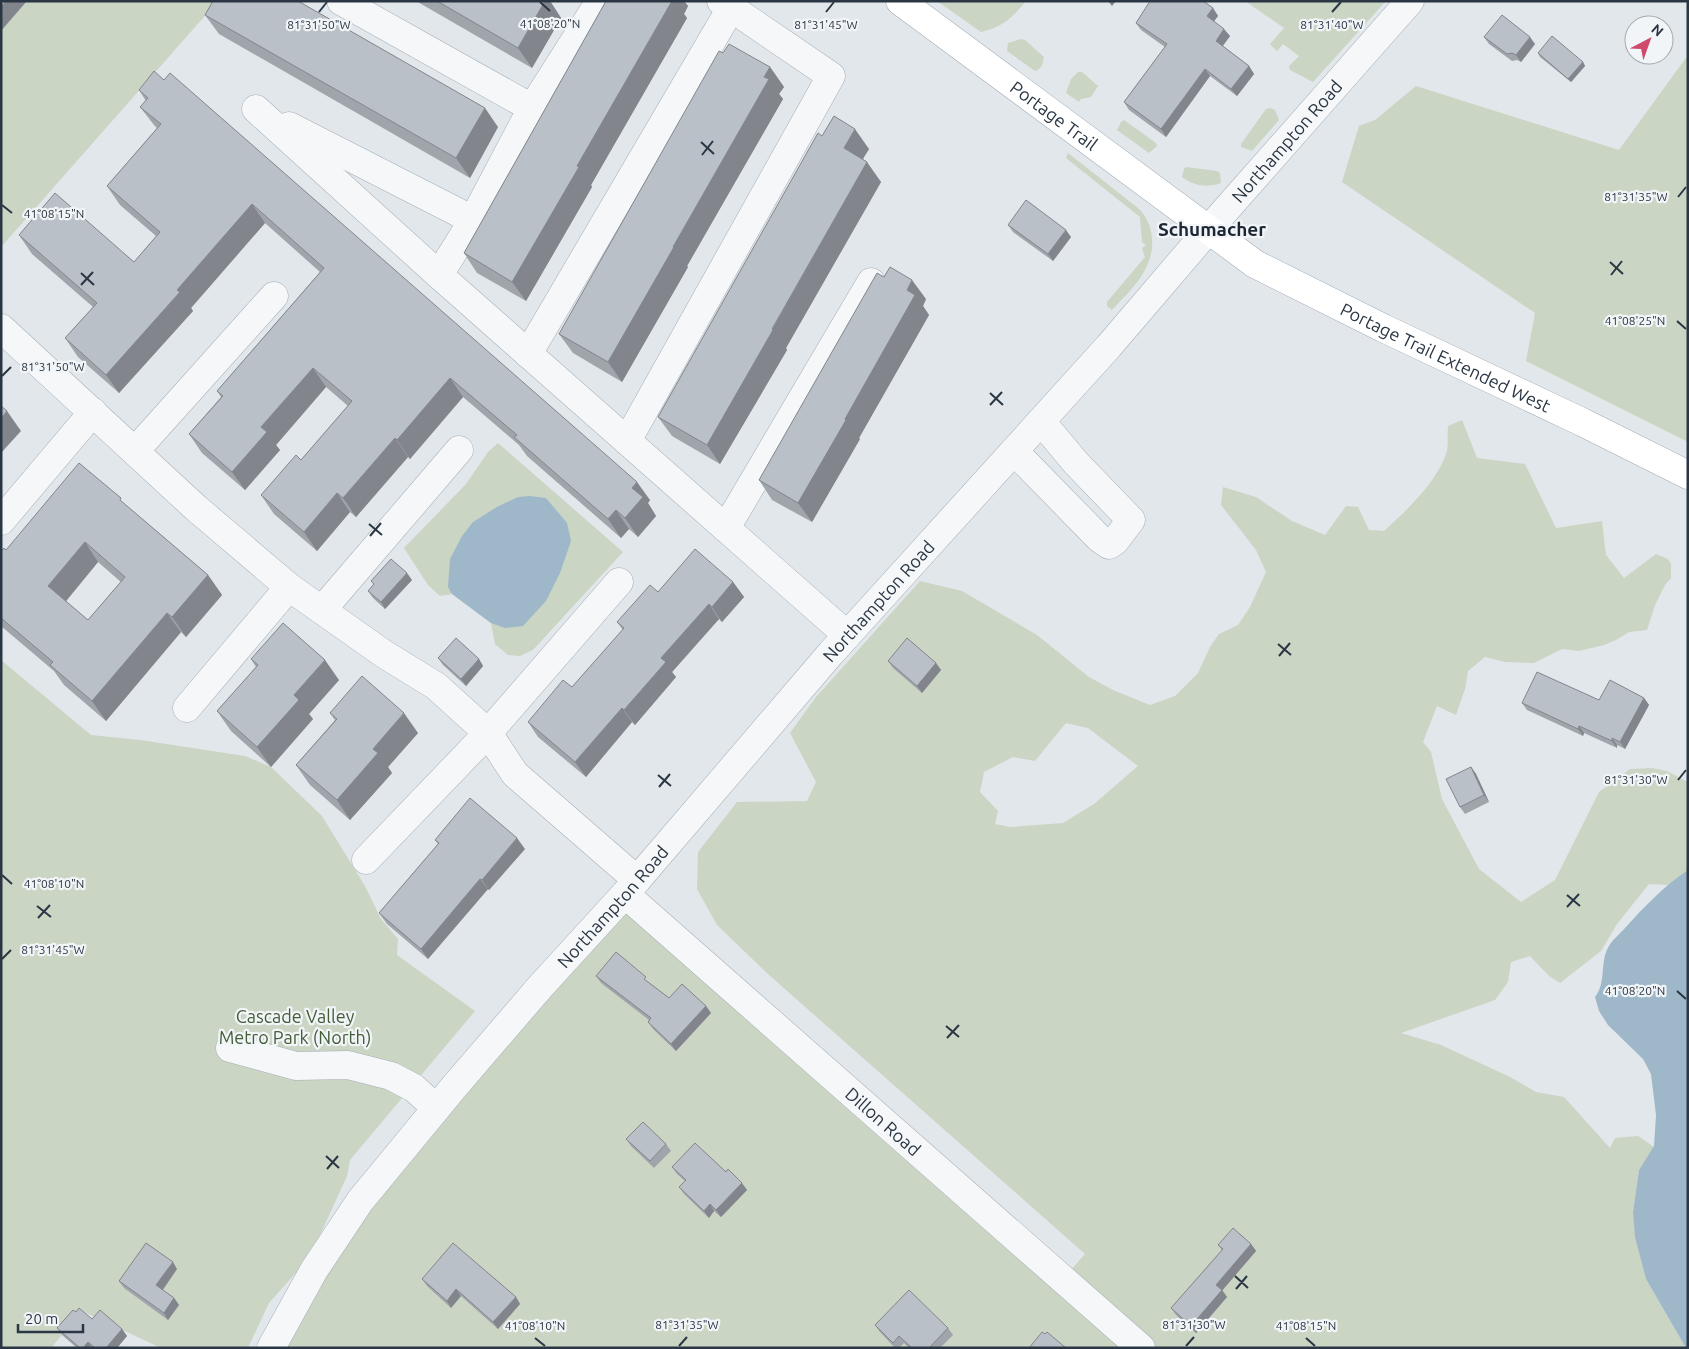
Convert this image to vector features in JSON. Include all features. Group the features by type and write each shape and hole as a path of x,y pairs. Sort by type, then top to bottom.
{"main road":[{"name":"Portage Trail","path":"900,1 1209,229"},
{"name":"Portage Trail Extended West","path":"1209,229 1255,264 1688,475"}],"street":[{"path":"341,1 532,108"},
{"path":"439,275 473,220 532,108 600,1"},
{"name":"Northampton Road","path":"271,1348 314,1270 355,1208 436,1108 536,992 631,887 847,635 1109,346 1209,229 1410,1"},
{"path":"528,354 726,5 831,76 627,442"},
{"path":"473,220 256,110 439,275 847,635"},
{"path":"726,528 871,282"},
{"path":"134,451 274,296"},
{"name":"Dillon Road","path":"1,328 196,508 289,587 384,654 436,686 488,733 515,774 631,887 1141,1348"},
{"path":"1,521 93,412"},
{"path":"1014,451 1099,538 1109,545 1115,542 1131,520 1076,463 1041,421"},
{"path":"322,610 459,450"},
{"path":"366,860 488,733 619,582"},
{"path":"186,708 289,587"},
{"path":"230,1048 296,1066 348,1065 391,1076 414,1088 436,1108"}],"green space":[{"path":"27,1 218,1 1,247 1,31"},
{"path":"937,1 1026,1 1006,21 981,32"},
{"path":"1245,1 1386,1 1313,82 1290,70 1289,66 1299,56 1283,44 1277,51 1270,44 1284,28"},
{"path":"1021,39 1025,40 1044,57 1042,66 1039,69 1035,71 1007,51 1008,43"},
{"path":"1688,55 1688,442 1526,361 1535,313 1342,182 1359,126 1375,120 1416,86 1619,150"},
{"path":"1078,72 1082,72 1098,86 1091,97 1081,99 1079,102 1066,93 1071,79"},
{"path":"1266,109 1275,110 1279,120 1252,151 1241,147 1241,144"},
{"path":"1124,120 1156,143 1157,146 1149,153 1117,130"},
{"path":"1068,153 1138,208 1144,214 1151,229 1152,246 1149,262 1142,276 1112,310 1107,306 1107,302 1145,257 1142,248 1146,245 1142,242 1140,217 1066,158"},
{"path":"1186,167 1217,171 1220,173 1221,183 1206,186 1191,182 1182,177"},
{"path":"1462,420 1477,458 1525,464 1556,528 1602,521 1606,555 1624,578 1656,554 1668,559 1671,564 1671,578 1665,585 1655,605 1647,630 1629,632 1604,645 1579,651 1562,649 1534,663 1505,662 1485,657 1468,671 1465,689 1456,715 1437,706 1423,742 1431,752 1442,799 1479,869 1521,902 1555,880 1599,792 1630,769 1652,768 1667,771 1688,782 1688,870 1668,885 1649,884 1617,924 1601,951 1560,983 1549,976 1530,956 1511,962 1508,982 1495,1000 1401,1033 1441,1045 1510,1077 1536,1092 1564,1097 1610,1148 1615,1138 1638,1136 1654,1147 1639,1170 1633,1212 1646,1279 1686,1348 271,1348 314,1270 625,894 1063,1279 1085,1254 769,975 717,925 697,889 698,852 737,802 807,801 816,782 790,733 816,697 920,581 962,591 1037,635 1089,677 1113,690 1150,705 1175,696 1198,673 1210,647 1219,634 1238,625 1250,607 1266,572 1256,550 1221,505 1223,487 1256,497 1292,521 1325,535 1346,506 1358,507 1369,530 1384,531 1411,505 1435,475 1447,451 1448,426","holes":["1066,723 1088,728 1138,766 1094,804 1063,823 1010,827 995,824 998,811 980,792 984,772 1013,757 1035,761"]},
{"path":"498,443 623,552 533,650 520,656 508,655 495,644 491,623 452,594 440,596 428,585 404,548 466,484 488,452"},
{"name":"Cascade Valley Metro Park (North)","path":"1,660 91,735 140,740 245,756 271,767 322,816 365,886 381,919 398,939 397,955 475,1011 350,1160 347,1176 310,1257 269,1303 248,1348 161,1348 82,1311 51,1348 1,1348"}],"water":[{"path":"518,497 546,498 567,523 571,541 560,573 546,601 523,626 505,628 491,623 452,594 448,587 450,559 462,536 473,522"},
{"path":"1688,870 1688,1348 1686,1348 1646,1279 1635,1237 1633,1212 1639,1170 1654,1146 1656,1115 1651,1074 1643,1059 1608,1025 1599,1011 1595,997 1601,985 1604,959 1611,943 1639,912"}],"building":[{"path":"213,1 298,1 485,108 456,158 205,15"},
{"path":"437,1 545,1 518,48"},
{"path":"606,1 672,1 512,282 464,253"},
{"path":"1150,1 1203,1 1213,8 1207,16 1224,29 1216,41 1249,66 1231,89 1205,69 1161,129 1124,102 1167,44 1136,23"},
{"path":"1502,15 1530,37 1516,55 1512,53 1507,54 1484,37"},
{"path":"1552,36 1583,62 1568,79 1538,53"},
{"path":"729,44 770,67 764,77 769,79 608,362 559,334 719,51 723,53"},
{"path":"154,71 164,80 170,73 637,482 632,488 643,497 625,518 616,510 608,519 514,437 517,435 450,378 397,440 395,438 343,498 337,493 304,532 261,495 296,455 301,460 352,401 313,368 261,427 267,432 232,472 189,434 223,396 217,391 324,268 252,204 177,290 180,292 106,375 65,338 97,303 19,235 55,193 134,262 160,232 107,186 161,124 140,107 148,98 139,90"},
{"path":"834,116 855,129 844,148 867,162 707,445 658,417 818,133 822,136"},
{"path":"1026,200 1066,230 1048,254 1008,225"},
{"path":"890,267 912,280 907,290 915,295 798,503 759,480 877,273 884,277"},
{"path":"1,406 7,411 1,418"},
{"path":"79,463 208,575 172,617 167,613 92,701 50,665 53,662 1,618 1,552 4,548 6,550","holes":["85,542 125,577 88,620 48,586"]},
{"path":"695,549 733,582 712,607 709,604 661,658 666,662 624,710 622,708 575,762 528,722 563,680 572,687 624,628 617,622 650,585 658,592"},
{"path":"391,559 407,573 381,602 368,591 374,584 371,581"},
{"path":"283,623 325,660 294,695 299,700 257,747 217,711 258,665 251,659"},
{"path":"456,638 479,659 461,679 438,658"},
{"path":"907,638 936,663 917,686 888,661"},
{"path":"1537,672 1599,700 1610,680 1644,698 1620,742 1612,738 1612,741 1579,726 1578,729 1522,703"},
{"path":"362,676 404,713 373,749 378,753 337,800 296,765 337,719 330,713"},
{"path":"1471,767 1484,795 1460,807 1446,779"},
{"path":"470,798 517,838 421,949 379,913 439,843 435,840"},
{"path":"616,952 646,977 644,979 669,998 682,984 706,1006 671,1044 648,1022 651,1018 596,976"},
{"path":"643,1122 666,1144 650,1161 626,1139"},
{"path":"695,1143 726,1172 728,1169 742,1183 716,1210 710,1204 704,1211 679,1187 686,1180 672,1167"},
{"path":"1233,1228 1251,1244 1216,1285 1222,1290 1191,1326 1171,1308 1223,1249 1218,1245"},
{"path":"146,1243 173,1262 156,1285 174,1298 164,1313 119,1281"},
{"path":"453,1243 516,1297 493,1322 456,1289 447,1301 422,1279"},
{"path":"909,1290 948,1328 929,1348 912,1348 899,1336 893,1343 875,1325"},
{"path":"79,1308 92,1319 100,1310 122,1329 106,1348 95,1348 88,1342 83,1348 80,1348 57,1328 73,1310 76,1312"},
{"path":"1042,1332 1045,1334 1047,1332 1066,1348 1029,1348"}],"district":[{"name":"Schumacher","path":"1212,229"}]}
